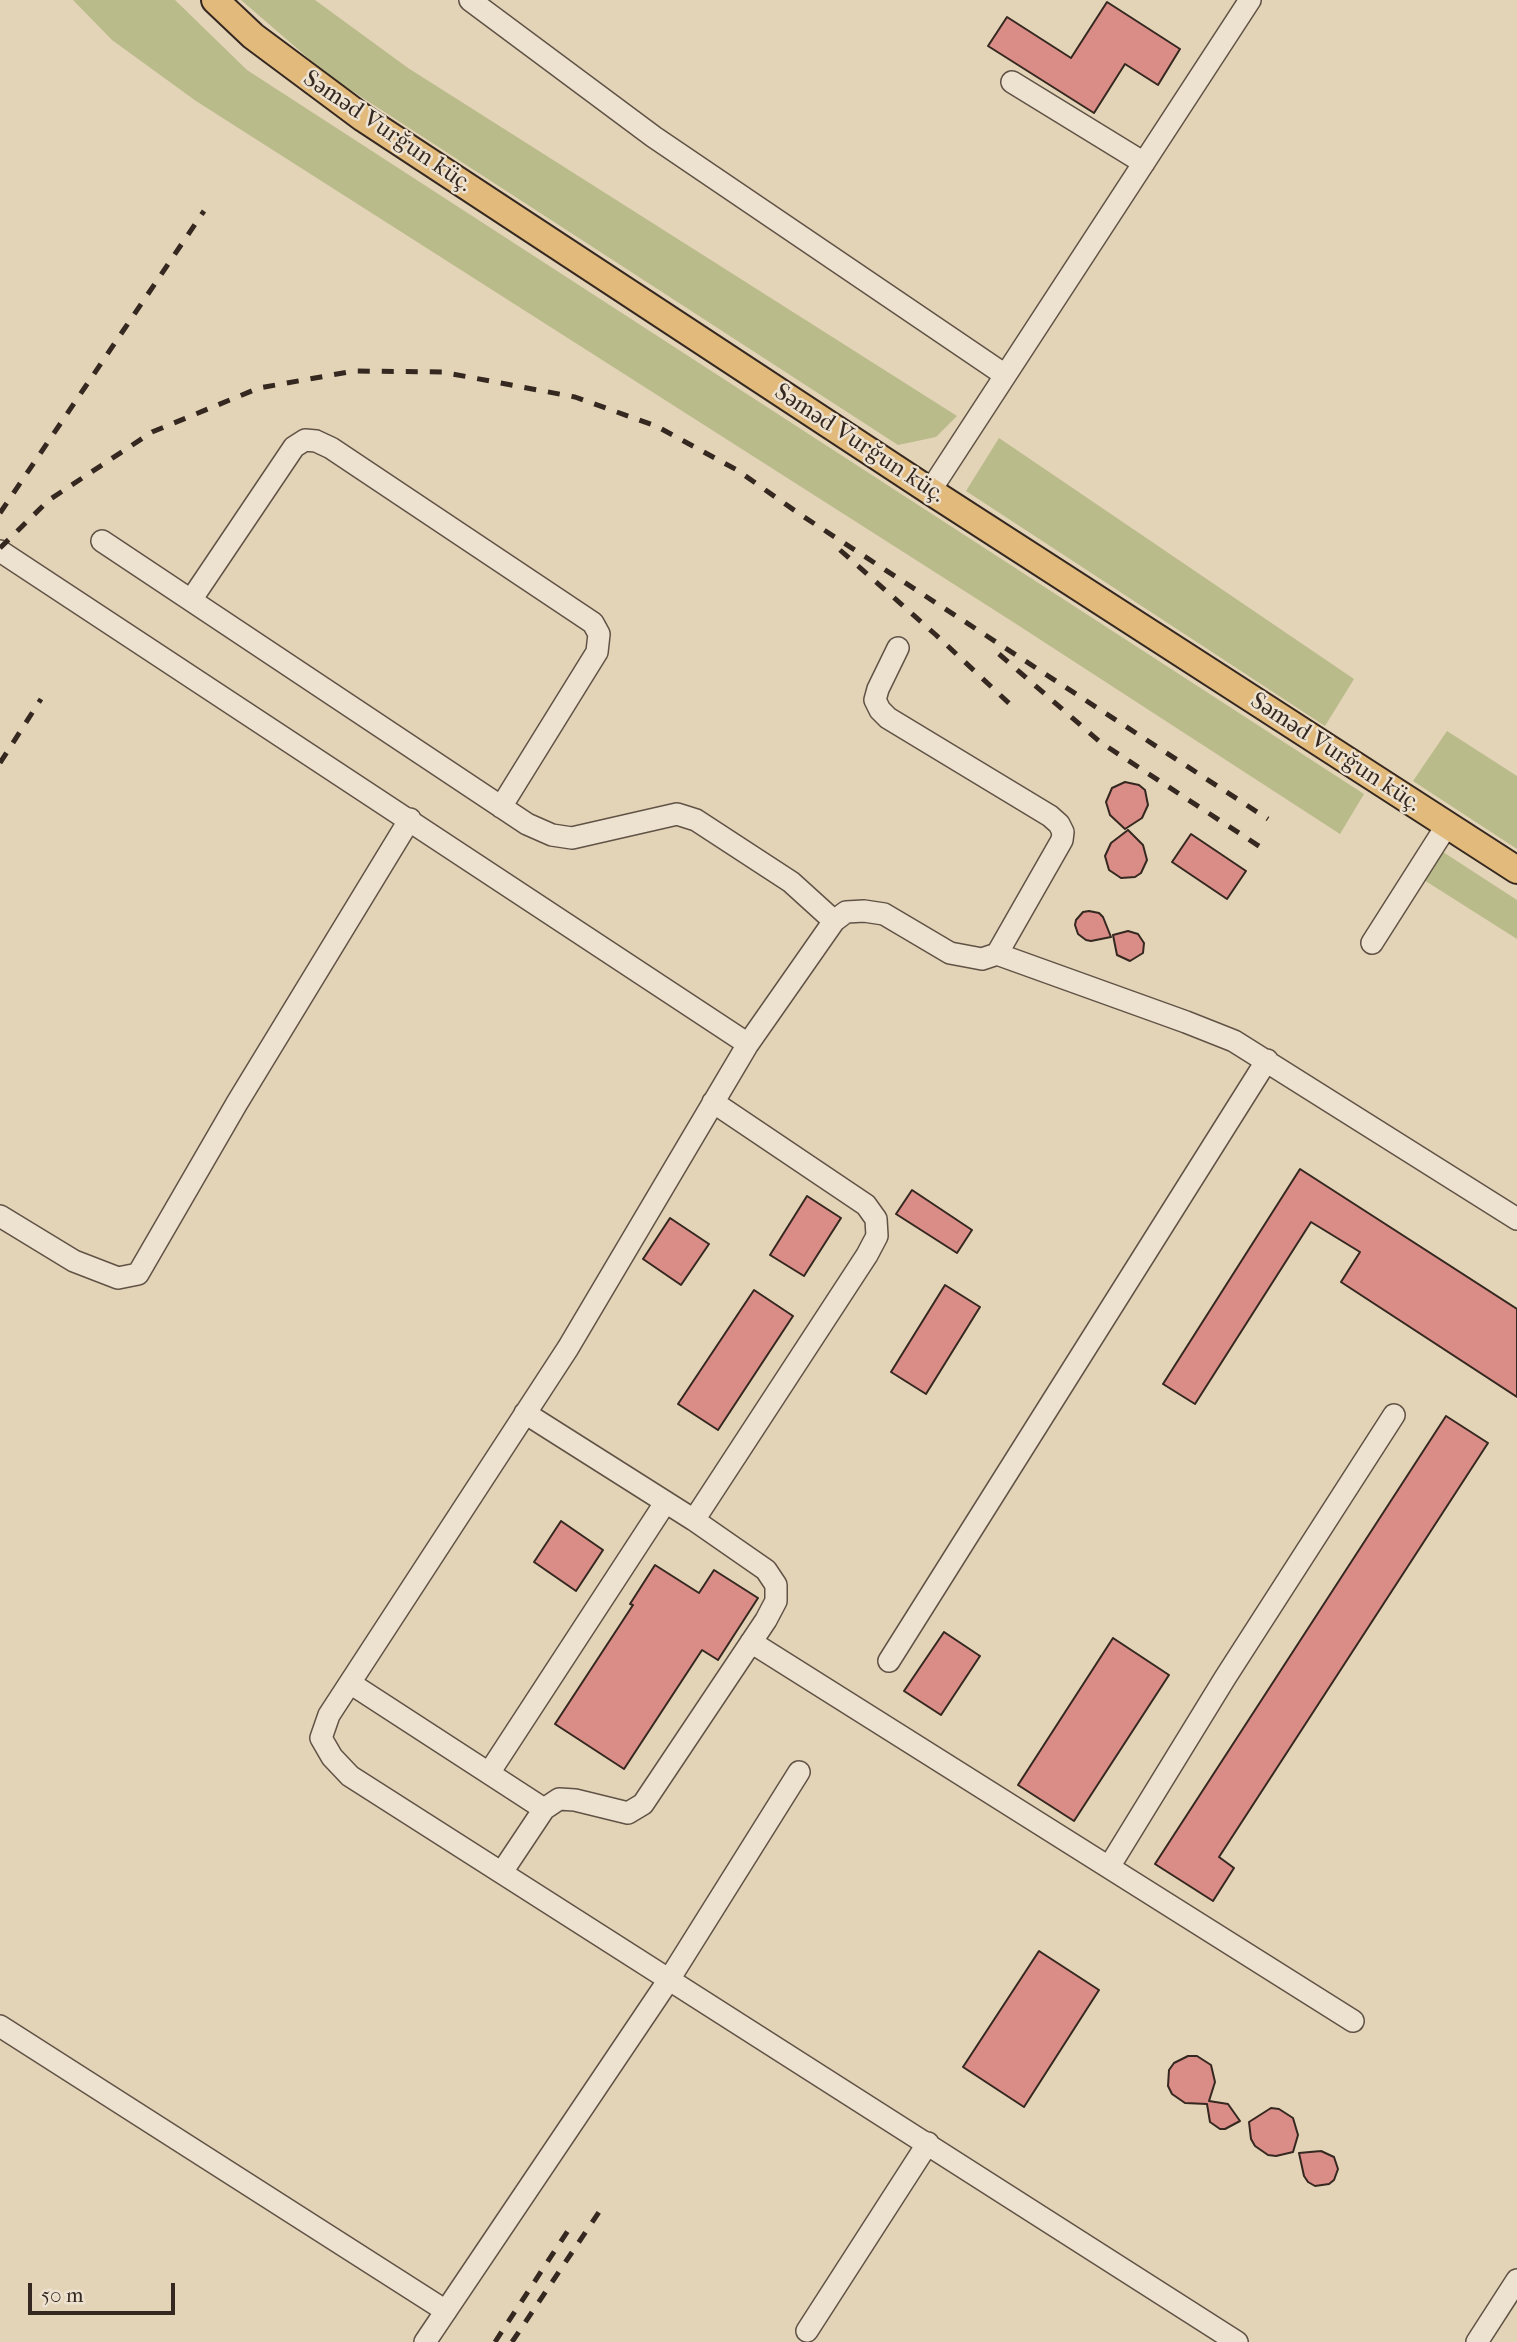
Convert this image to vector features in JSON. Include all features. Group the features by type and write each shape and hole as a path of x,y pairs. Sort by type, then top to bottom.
{"main road":[{"name":"Səməd Vurğun küç.","path":"215,0 253,36 353,111 930,491 1517,870"}],"lane":[{"path":"470,0 654,137 1005,375"},
{"path":"930,491 1250,0"},
{"path":"1012,82 1144,163"},
{"path":"191,600 295,447 304,440 316,441 366,471 593,623 599,634 597,652 501,807"},
{"path":"102,541 527,824 552,835 572,838 677,814 696,820 791,882 834,921"},
{"path":"0,551 748,1044"},
{"path":"898,648 878,689 876,700 880,710 888,718 1050,816 1059,824 1063,832 1062,840 997,954 982,960 950,953 884,914 846,912 834,921 748,1044 568,1348 329,1715 321,1738 331,1756 350,1776 1237,2342"},
{"path":"0,1216 74,1261 118,1278 138,1274 237,1103 410,819"},
{"path":"1372,943 1447,825"},
{"path":"997,954 1186,1021 1234,1041 1517,1219"},
{"path":"889,1661 1267,1060"},
{"path":"694,1520 877,1237 876,1219 866,1205 713,1102"},
{"path":"502,1872 544,1809 558,1799 575,1800 628,1813 643,1804 776,1601 776,1585 766,1570 694,1520 525,1413"},
{"path":"1109,1867 1225,1678 1394,1415"},
{"path":"489,1773 665,1503"},
{"path":"751,1642 1353,2021"},
{"path":"351,1684 544,1809"},
{"path":"425,2342 670,1978 799,1772"},
{"path":"0,2026 446,2311"},
{"path":"807,2331 928,2143"},
{"path":"1477,2342 1517,2280"}],"green space":[{"path":"73,0 175,0 247,70 1364,794 1340,834 1010,620 196,101 112,40"},
{"path":"241,0 315,0 408,68 957,416 936,437 898,445 329,76"},
{"path":"999,438 1354,679 1325,726 966,491"},
{"path":"1447,731 1517,776 1517,849 1413,781"},
{"path":"1443,852 1517,900 1517,939 1424,880"}],"building":[{"path":"1107,2 1180,49 1158,85 1125,64 1094,113 988,46 1007,17 1071,58"},
{"path":"1125,782 1139,785 1145,790 1148,805 1142,818 1125,829 1110,815 1106,802 1112,788"},
{"path":"1128,830 1143,845 1147,860 1141,873 1135,877 1121,878 1109,870 1105,856 1111,843"},
{"path":"1191,834 1246,871 1227,899 1172,862"},
{"path":"1083,912 1099,913 1103,917 1111,937 1091,941 1078,934 1076,920"},
{"path":"1128,931 1138,934 1144,943 1143,953 1130,961 1117,955 1113,935"},
{"path":"1300,1169 1517,1309 1517,1397 1341,1282 1360,1252 1311,1222 1195,1404 1163,1384"},
{"path":"912,1190 972,1230 957,1253 896,1214"},
{"path":"807,1196 841,1218 804,1276 770,1255"},
{"path":"670,1218 709,1244 681,1285 643,1259"},
{"path":"945,1285 980,1307 926,1394 891,1372"},
{"path":"754,1290 793,1316 718,1430 678,1404"},
{"path":"1446,1416 1488,1443 1219,1857 1234,1868 1213,1901 1155,1864"},
{"path":"561,1521 603,1550 576,1591 534,1562"},
{"path":"655,1565 699,1593 714,1570 758,1598 718,1660 702,1650 624,1769 555,1724 633,1605 630,1604"},
{"path":"944,1632 980,1656 941,1715 904,1691"},
{"path":"1113,1638 1169,1675 1074,1821 1018,1785"},
{"path":"1039,1951 1099,1990 1024,2107 963,2067"},
{"path":"1188,2056 1197,2056 1211,2065 1215,2082 1209,2101 1228,2104 1240,2121 1220,2129 1210,2122 1207,2104 1185,2103 1172,2094 1168,2086 1169,2070 1174,2063"},
{"path":"1271,2108 1279,2109 1293,2118 1298,2135 1293,2152 1268,2155 1255,2146 1251,2139 1249,2122"},
{"path":"1321,2151 1334,2157 1338,2169 1334,2180 1329,2184 1315,2186 1304,2176 1299,2153"}],"railway":[{"path":"0,513 204,211"},
{"path":"0,548 49,500 152,432 259,388 354,371 442,372 575,397 656,426 737,470 801,515 1268,819"},
{"path":"840,550 1013,707"},
{"path":"999,654 1100,742 1268,852"},
{"path":"0,763 41,699"},
{"path":"512,2342 599,2212"},
{"path":"495,2342 571,2226"}]}
